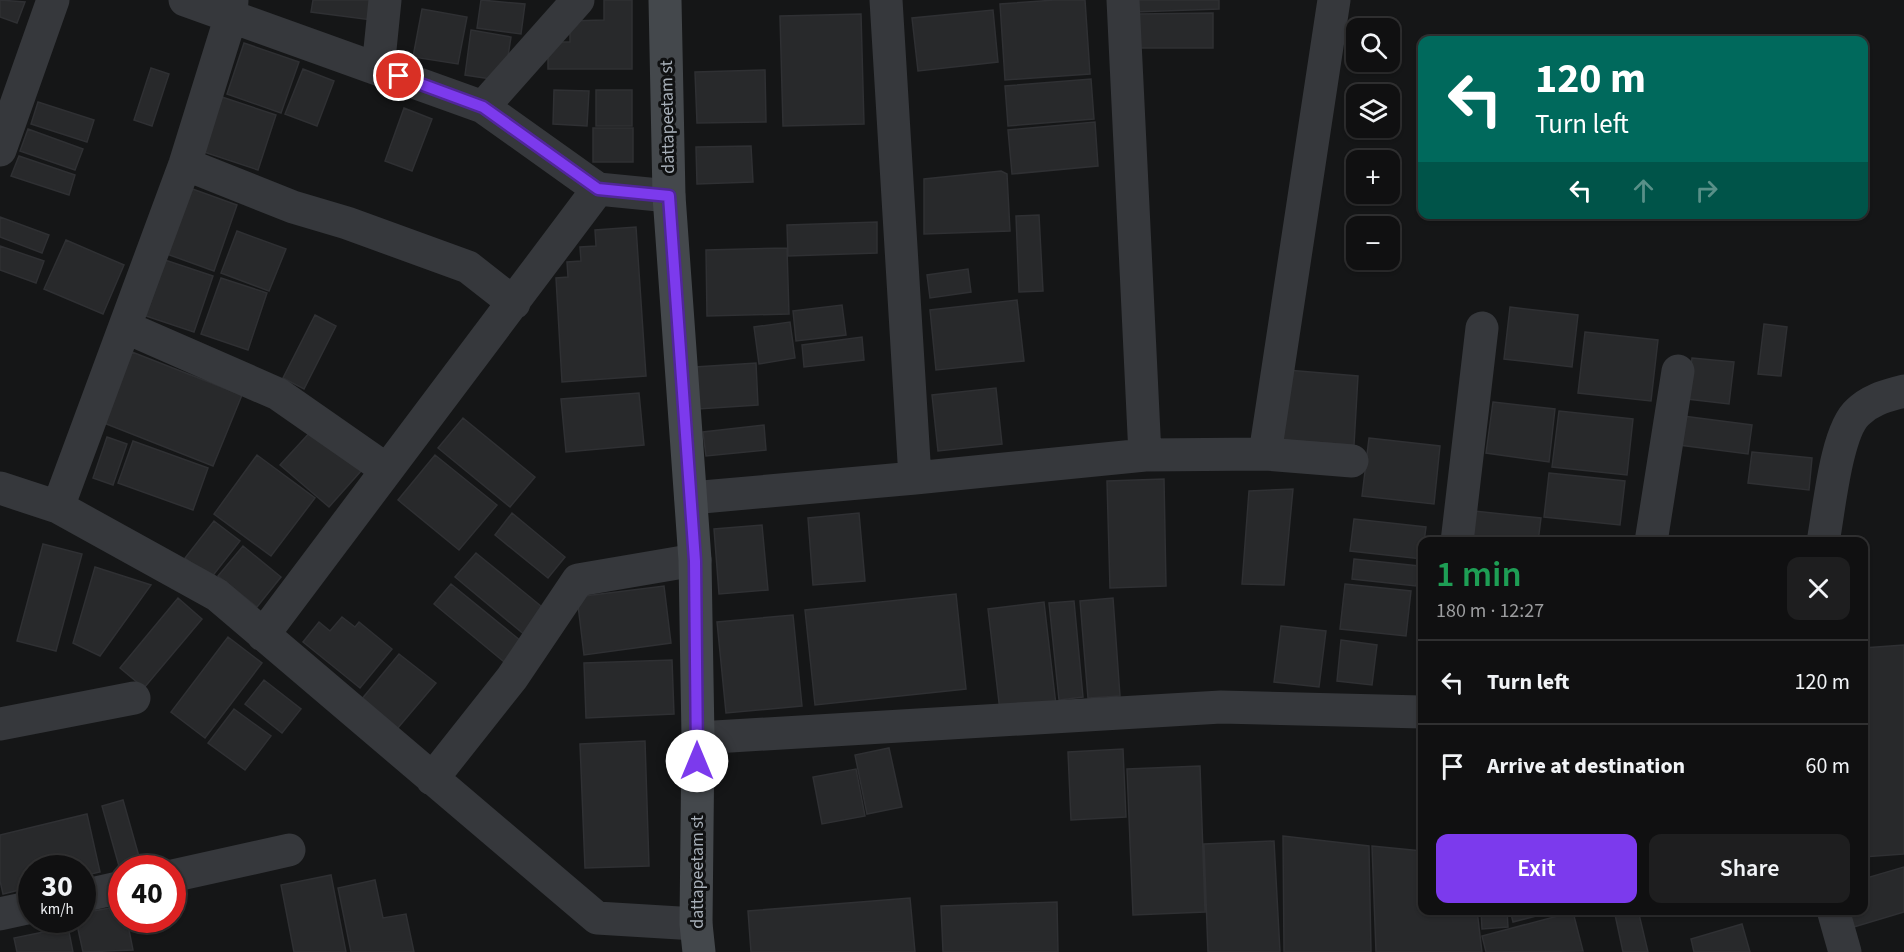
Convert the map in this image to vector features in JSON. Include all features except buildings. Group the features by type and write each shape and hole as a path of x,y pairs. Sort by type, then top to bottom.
{"street":[{"path":"0,150 52,0"},
{"path":"185,0 232,8 378,69 483,107 598,189 669,196"},
{"path":"378,69 385,0"},
{"path":"483,107 578,0"},
{"name":"dattapeetam st","path":"665,0 669,196 695,561 698,738 697,938"},
{"path":"886,0 915,478"},
{"path":"1123,0 1145,455"},
{"path":"1265,454 1334,0"},
{"path":"58,507 185,164 232,8"},
{"path":"185,164 293,207 347,223 468,267 514,303"},
{"path":"263,635 598,189"},
{"path":"124,327 278,394 387,470"},
{"path":"1458,537 1482,328"},
{"path":"1652,537 1678,371"},
{"path":"1824,537 1843,436 1856,413 1875,399 1904,391"},
{"path":"691,498 1145,455 1265,454 1352,461"},
{"path":"0,488 58,507 217,595 597,918 697,938"},
{"path":"432,779 512,678 578,580 695,561"},
{"path":"0,724 134,698"},
{"path":"698,738 1221,707 1418,712"},
{"path":"186,873 289,850"},
{"path":"0,914 18,910"},
{"path":"1834,915 1845,952"}],"route":[{"path":"399,76 483,107 598,189 669,196 695,561 697,761"}]}
